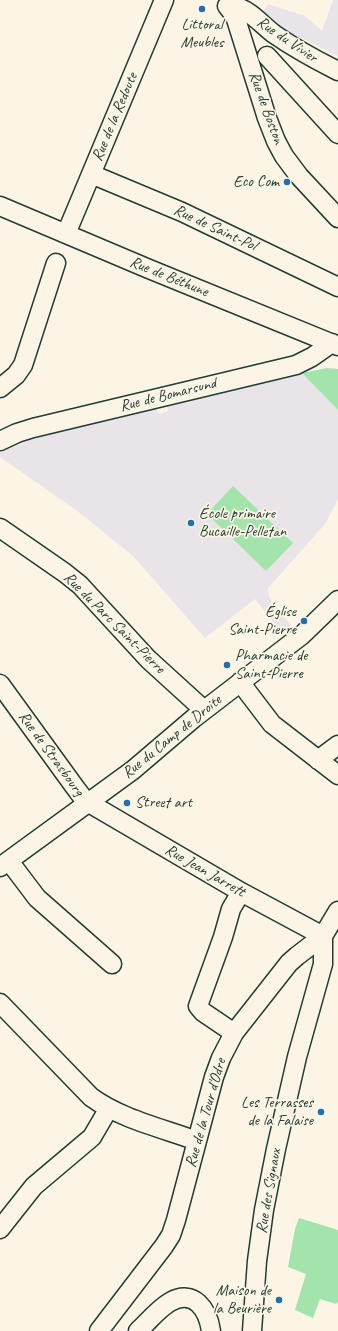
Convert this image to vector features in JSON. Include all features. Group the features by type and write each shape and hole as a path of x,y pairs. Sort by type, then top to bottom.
{"street":[{"name":"Rue de la Redoute","path":"66,234 164,0"},
{"name":"Rue de Boston","path":"233,3 235,16 267,118 280,149 299,176 338,218"},
{"name":"Rue du Vivier","path":"233,3 247,12 275,35 319,62 338,71"},
{"path":"250,62 280,52 290,51 319,62"},
{"path":"267,56 338,134"},
{"name":"Rue de Saint-Pol","path":"91,174 189,215 338,287"},
{"name":"Rue de Béthune","path":"0,206 335,345"},
{"path":"0,388 16,375 23,365 56,263"},
{"name":"Rue de Bomarsund","path":"0,441 17,433 33,428 296,365 335,345"},
{"name":"Rue du Parc Saint-Pierre","path":"0,528 77,582 92,596 148,658 204,710"},
{"name":"Rue du Camp de Droite","path":"4,864 133,770 204,710 302,635 338,600"},
{"path":"240,682 272,724 338,775"},
{"name":"Rue de Strasbourg","path":"0,684 78,792 89,803"},
{"path":"318,760 338,745"},
{"name":"Rue Jean Jarrett","path":"89,803 241,892 323,936"},
{"path":"4,864 37,898 112,964"},
{"path":"234,1033 203,1012 198,1006 231,909 241,892"},
{"name":"Rue de la Tour d'Odre","path":"99,1331 168,1240 176,1220 218,1066 234,1033 289,963 323,936 338,911"},
{"name":"Rue des Signaux","path":"252,1331 257,1261 264,1210 297,1058 323,964 323,936"},
{"path":"0,1003 91,1097 109,1108 197,1141"},
{"path":"0,1229 34,1186 92,1137 109,1108"},
{"path":"138,1331 171,1301 184,1298 195,1300 199,1303 208,1318 211,1331"}],"shaded area":[{"path":"333,0 338,0 338,56 281,28 262,13 268,4 305,16 322,31"},
{"name":"École primaire Bucaille-Pelletan","path":"302,373 338,410 338,499 325,524 268,588 269,597 292,627 283,634 255,599 205,638 133,556 76,510 0,457 0,452 37,437 154,408 159,414 168,411 167,404 238,390"}],"green space":[{"path":"327,368 338,369 338,410 302,373"},
{"path":"233,486 293,543 266,571 207,514"},
{"path":"299,1218 338,1230 338,1302 336,1304 320,1299 313,1318 295,1310 306,1274 288,1267 295,1229"}],"place":[{"name":"Littoral Meubles","path":"202,9"},
{"name":"Eco Com","path":"287,182"},
{"name":"École primaire Bucaille-Pelletan","path":"191,523"},
{"name":"Église Saint-Pierre","path":"304,621"},
{"name":"Pharmacie de Saint-Pierre","path":"227,665"},
{"name":"Street art","path":"127,803"},
{"name":"Les Terrasses de la Falaise","path":"321,1112"},
{"name":"Maison de la Beurière","path":"279,1300"}]}
